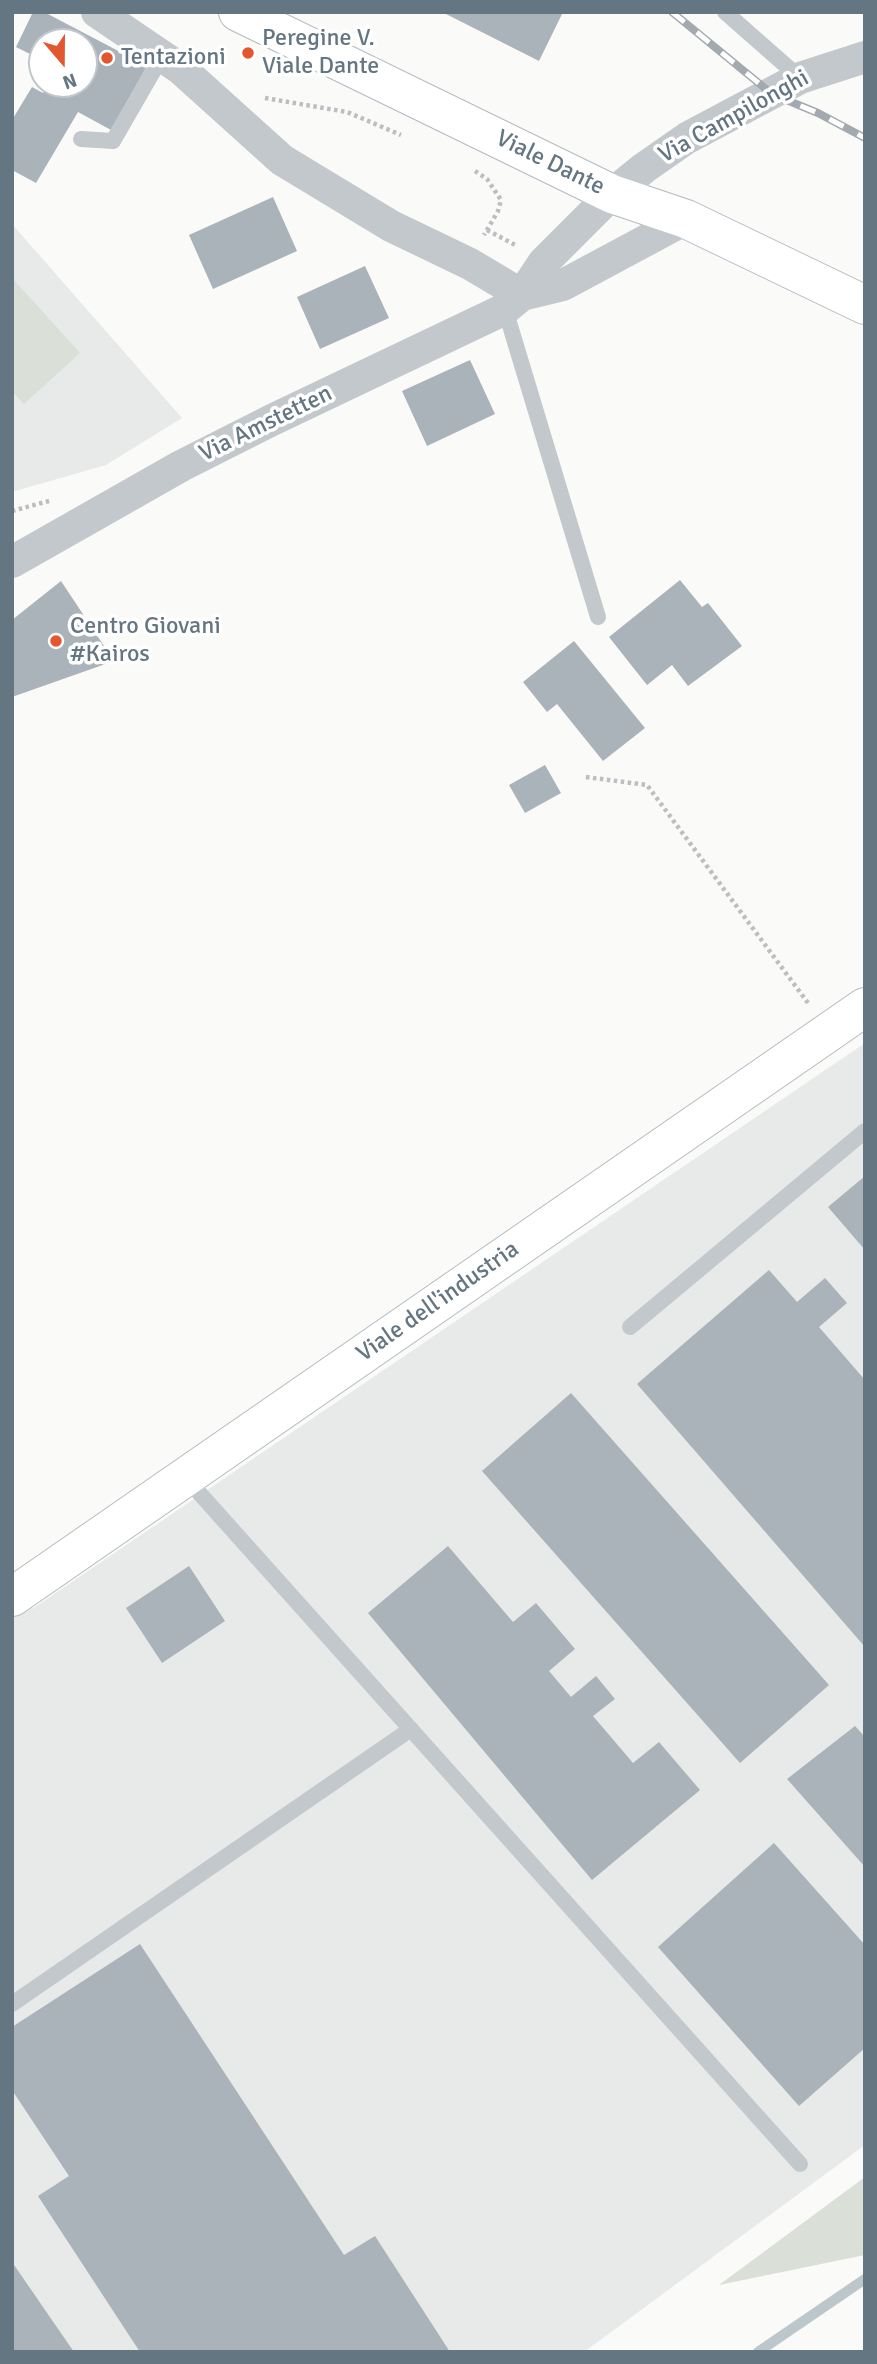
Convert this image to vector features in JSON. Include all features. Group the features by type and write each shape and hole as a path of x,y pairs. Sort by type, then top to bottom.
{"street":[{"path":"97,12 181,69 282,160 391,226 470,264 514,302 544,262 612,194"},
{"name":"Viale Dante","path":"238,12 612,194 686,219 865,305"},
{"name":"Via Campilonghi","path":"612,194 687,138 800,78 865,57"},
{"name":"Via Amstetten","path":"12,562 181,466 514,302 563,285 686,219"},
{"name":"Viale dell'industria","path":"12,1597 865,1007"}],"lane":[{"path":"725,12 800,78"},
{"path":"81,139 113,141 162,56"},
{"path":"514,302 598,617"},
{"path":"630,1327 865,1132"},
{"path":"185,1477 800,2164"},
{"path":"12,2004 411,1729"}],"path":[{"path":"254,93 264,98 347,112 409,139"},
{"path":"468,167 487,179 500,200 498,211 487,230 524,250"},
{"path":"586,776 647,785 830,1031"}],"shaded area":[{"path":"12,224 182,418 106,465 12,492"},
{"path":"12,278 80,353 24,404 12,391"},
{"path":"865,1043 865,2145 584,2352 12,2352 12,1577 32,1609"},
{"path":"865,2177 865,2255 719,2285"}],"building":[{"path":"33,12 44,12 75,28 28,28 28,53 16,47"},
{"path":"442,12 563,12 539,61"},
{"path":"98,40 147,66 111,130 78,112 36,183 12,170 12,120 28,94 28,98 98,98"},
{"path":"273,197 297,251 213,289 189,235"},
{"path":"365,266 389,318 320,349 297,297"},
{"path":"470,360 495,414 427,446 402,391"},
{"path":"680,580 702,607 708,603 742,646 688,686 672,665 647,685 609,637"},
{"name":"Centro Giovani #Kairos","path":"61,581 114,661 12,697 12,620"},
{"path":"574,641 645,728 603,761 557,704 547,712 523,682"},
{"path":"545,765 561,793 525,813 509,785"},
{"path":"865,1176 865,1250 828,1207"},
{"path":"769,1270 797,1302 825,1278 847,1303 819,1327 865,1380 865,1647 637,1384"},
{"path":"571,1393 829,1685 740,1763 482,1471"},
{"path":"448,1546 513,1622 536,1603 575,1649 549,1671 571,1697 596,1676 615,1699 593,1716 633,1763 659,1742 700,1790 592,1880 368,1613"},
{"path":"189,1566 225,1621 162,1663 126,1608"},
{"path":"855,1726 865,1737 865,1867 787,1779"},
{"path":"774,1843 865,1945 865,2048 799,2106 658,1947"},
{"path":"140,1944 344,2255 375,2236 450,2352 140,2352 38,2196 69,2176 12,2090 12,2027"},
{"path":"12,2262 74,2352 12,2352"}],"waterway":[{"path":"758,2352 865,2279"}],"railway":[{"path":"672,12 772,94 818,113 865,138"}],"place":[{"name":"Peregine V. Viale Dante","path":"248,53"},
{"name":"Tentazioni","path":"107,58"},
{"name":"Centro Giovani #Kairos","path":"56,641"}]}
